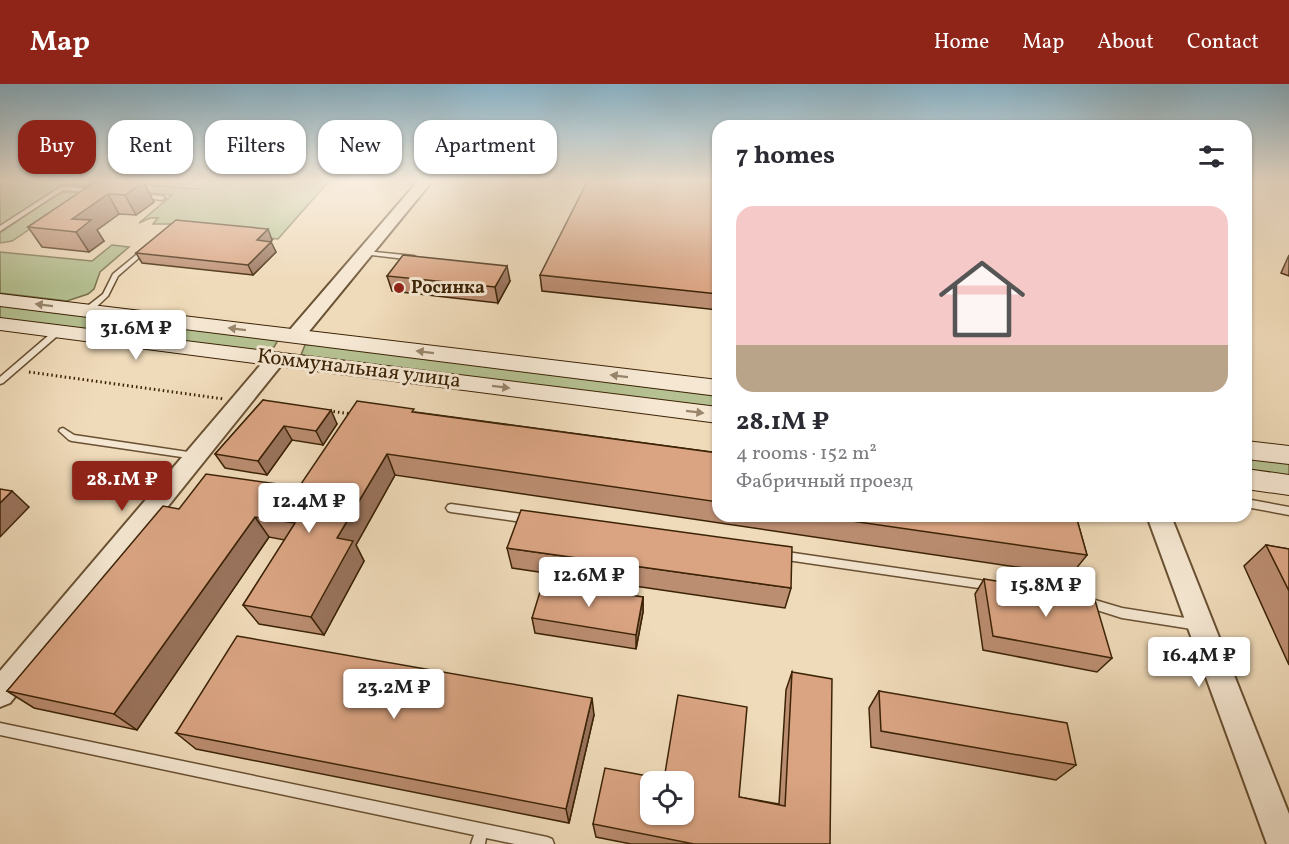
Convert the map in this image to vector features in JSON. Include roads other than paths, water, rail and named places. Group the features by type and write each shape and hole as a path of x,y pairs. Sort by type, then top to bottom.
{"main road":[{"name":"Коммунальная улица","path":"0,300 712,387"},
{"name":"Коммунальная улица","path":"0,324 712,413"},
{"path":"276,359 295,336"},
{"path":"1252,451 1289,455"},
{"path":"1252,480 1289,485"}],"street":[{"path":"295,336 396,215"},
{"path":"0,693 276,359"},
{"path":"1161,522 1284,844"}],"lane":[{"path":"0,229 20,215"},
{"path":"88,310 106,295 115,275 150,245"},
{"path":"365,253 420,258"},
{"path":"0,381 59,331"},
{"path":"63,431 72,438 195,456"},
{"path":"1252,504 1289,511"},
{"path":"451,508 545,522"},
{"path":"767,553 1000,587"},
{"path":"1069,598 1122,613 1200,625"},
{"path":"0,729 547,844"},
{"path":"478,844 482,830"}],"place":[{"name":"Росинка","path":"399,288"}]}
